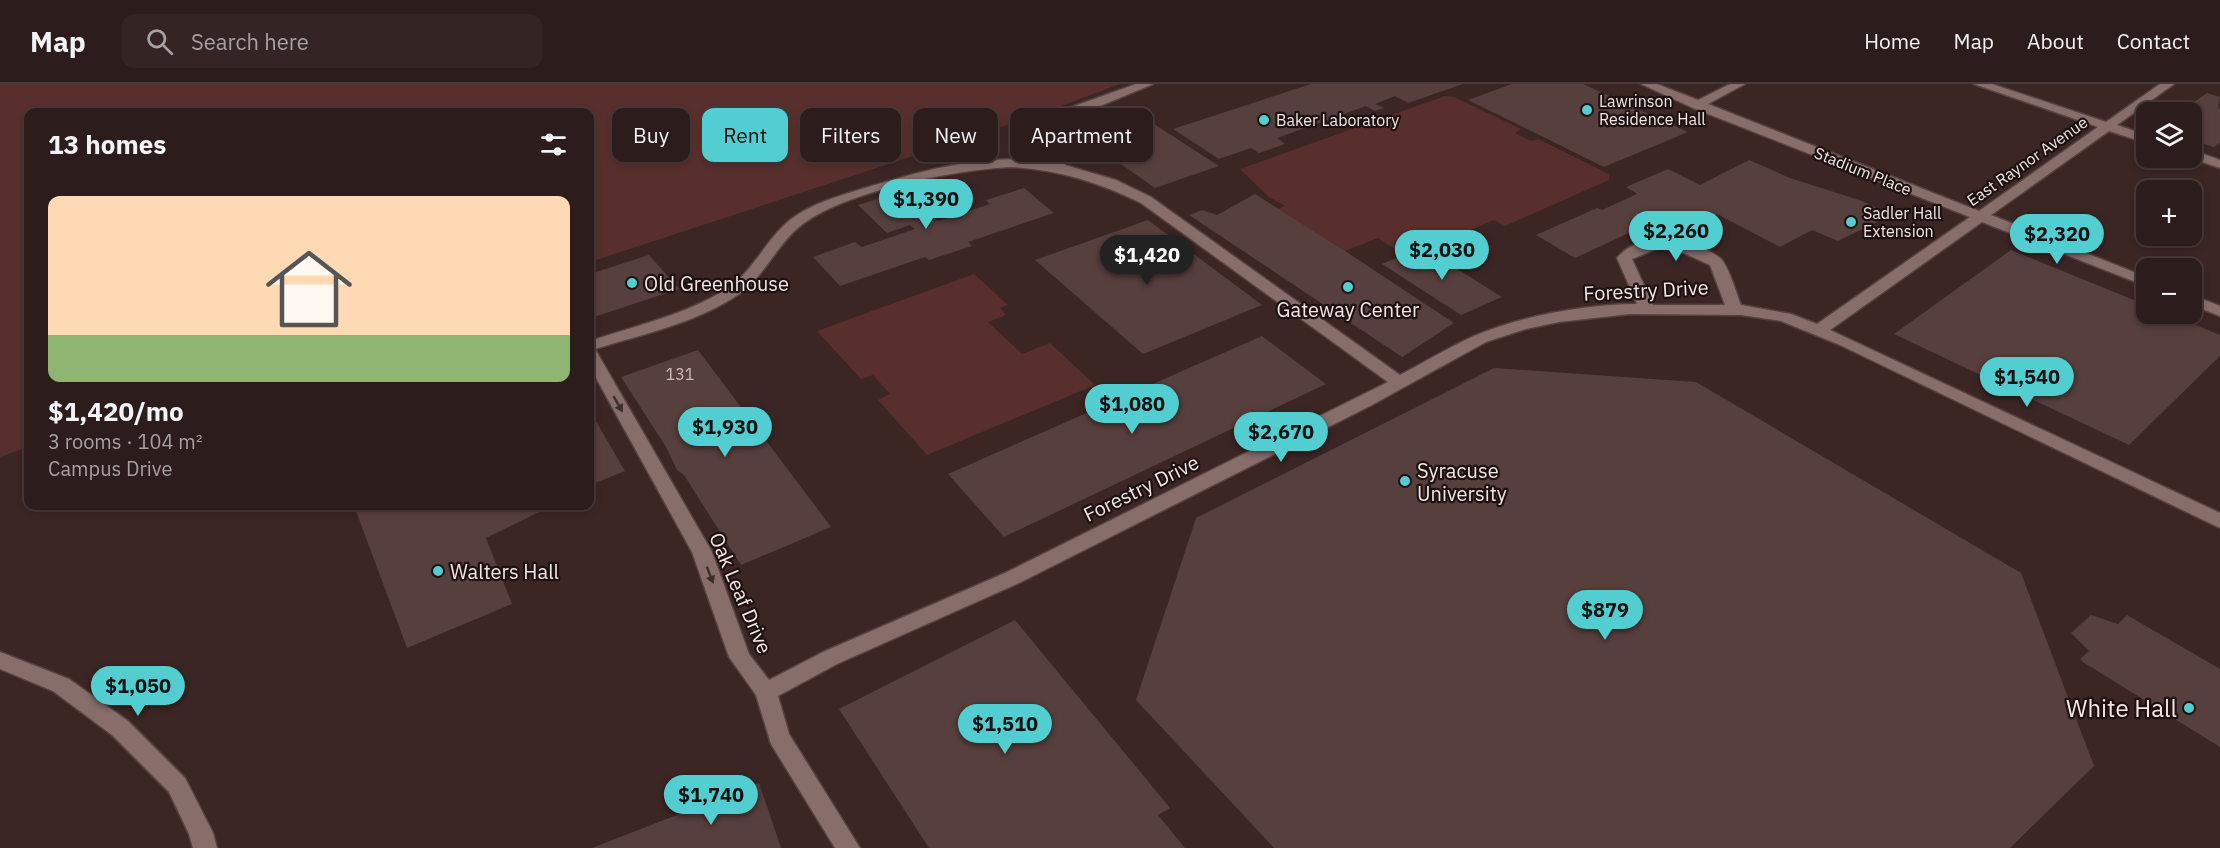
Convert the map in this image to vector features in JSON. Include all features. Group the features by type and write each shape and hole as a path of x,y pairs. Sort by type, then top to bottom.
{"street":[{"path":"1059,165 1060,146 1049,131 1051,122 1059,116 1147,84"},
{"name":"Stadium Place","path":"1647,84 2136,278"},
{"path":"1697,105 1739,84"},
{"path":"1980,84 2136,136"},
{"name":"East Raynor Avenue","path":"1819,330 2168,84"},
{"path":"2202,158 2220,164"},
{"path":"594,345 710,305 736,290 786,230 819,207 909,178 952,168 976,164 1059,165 1126,189 1146,200 1400,382"},
{"path":"1647,309 1624,258 1641,246 1663,243 1689,248 1716,262 1735,310"},
{"path":"2202,304 2220,311"},
{"name":"Forestry Drive","path":"766,692 830,658 1012,578 1400,382 1480,339 1522,325 1559,317 1647,309 1735,310 1785,317 1819,330 2220,521"},
{"name":"Oak Leaf Drive","path":"594,360 702,552 740,657 766,692"},
{"path":"0,660 61,685 120,728 177,785 201,833 205,848"},
{"path":"766,692 779,736 848,848"}],"shaded area":[{"path":"0,84 1120,84 1056,108 1010,108 1010,124 998,128 998,108 913,108 913,156 901,160 901,108 800,108 800,162 895,162 594,261 594,108 24,108 24,448 0,457"},
{"path":"1445,96 1454,97 1521,129 1515,133 1531,141 1538,139 1603,171 1609,175 1609,180 1505,226 1494,220 1432,246 1421,244 1400,252 1378,238 1345,251 1278,209 1285,206 1269,197 1240,169"},
{"path":"974,274 1008,305 1000,308 1006,315 988,322 1022,354 1050,343 1095,385 927,455 878,400 890,394 873,375 861,379 817,331"}],"building":[{"name":"Baker Laboratory","path":"1311,84 1463,84 1408,103 1395,96 1375,104 1384,108 1375,111 1366,106 1277,138 1285,144 1259,153 1251,148 1219,159 1173,129"},
{"path":"1512,84 1583,84 1688,132 1604,167 1468,100"},
{"path":"2207,93 2220,97 2218,108 2220,109 2220,143 2214,147 2202,143 2202,102 2194,102"},
{"path":"1153,123 1219,166 1155,188 1118,162 1153,162"},
{"path":"1749,160 1790,178 1862,201 1891,215 1838,241 1812,230 1780,247 1717,214 1692,223 1672,213 1575,258 1536,235 1597,208 1602,210 1637,194 1626,187 1668,169 1700,185"},
{"path":"925,184 956,210 934,218 938,221 990,204 986,200 1024,188 1054,213 968,242 972,246 929,260 925,257 840,286 813,257 855,242 862,247 915,229 910,225 887,233 858,205"},
{"name":"Gateway Center","path":"1255,194 1454,323 1402,357 1189,215 1202,210 1217,215"},
{"path":"1148,220 1262,305 1143,354 1035,260"},
{"path":"1422,247 1502,297 1461,315 1382,264"},
{"path":"2011,250 2136,301 2136,324 2193,324 2220,335 2220,356 2129,445 1894,334"},
{"name":"Old Greenhouse","path":"649,255 679,289 594,317 594,273"},
{"path":"1262,336 1326,384 1004,537 948,474"},
{"path":"698,350 831,527 741,565 684,475 677,470 666,447 621,377"},
{"path":"1494,368 1696,382 2021,573 2094,766 2010,848 1274,848 1136,700 1196,518"},
{"path":"594,418 625,471 594,483"},
{"name":"Walters Hall","path":"544,510 486,538 512,604 407,648 356,511"},
{"name":"White Hall","path":"2091,615 2118,624 2127,615 2220,669 2220,747 2080,659 2089,651 2071,633"},
{"path":"1015,620 1170,808 1158,815 1185,848 929,848 839,709"},
{"path":"759,783 781,848 592,848"}],"place":[{"name":"Lawrinson Residence Hall","path":"1587,110"},
{"name":"Baker Laboratory","path":"1264,120"},
{"name":"Sadler Hall Extension","path":"1851,222"},
{"name":"Old Greenhouse","path":"632,283"},
{"name":"Gateway Center","path":"1348,287"},
{"name":"Syracuse University","path":"1405,481"},
{"name":"Walters Hall","path":"438,571"},
{"name":"White Hall","path":"2189,708"}]}
